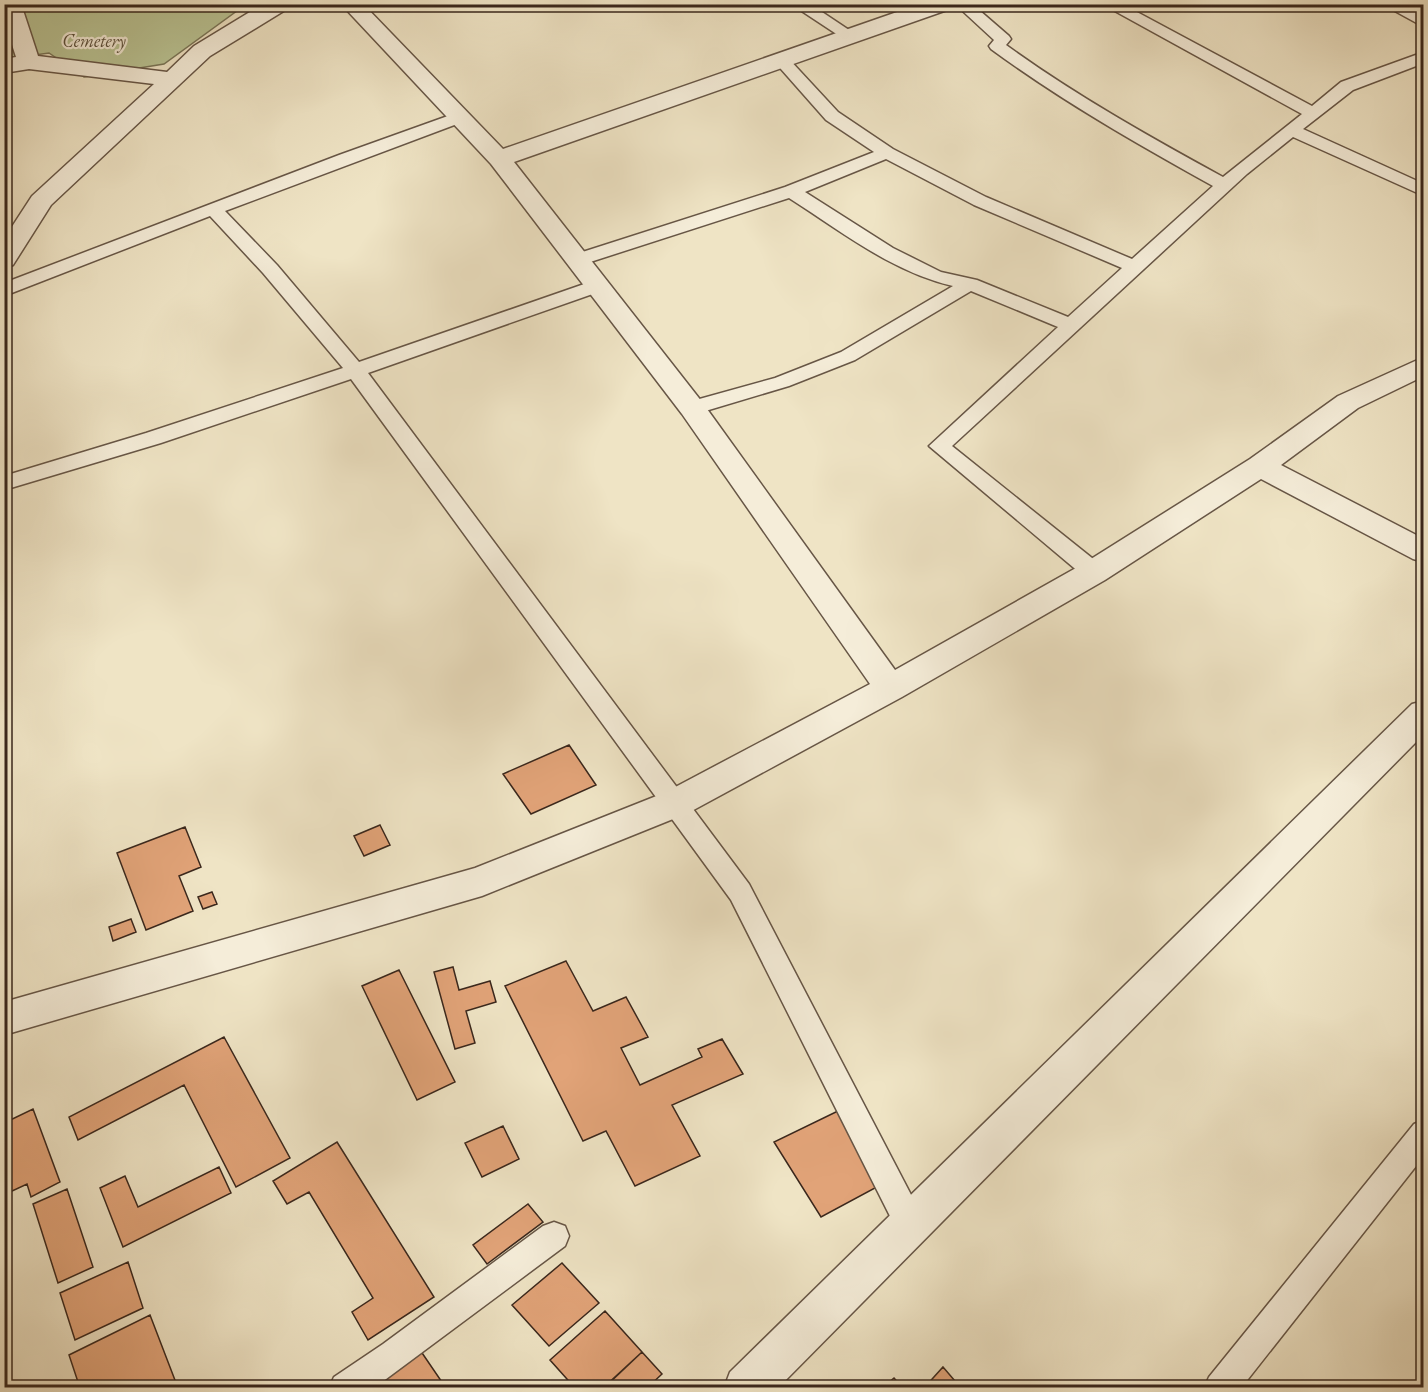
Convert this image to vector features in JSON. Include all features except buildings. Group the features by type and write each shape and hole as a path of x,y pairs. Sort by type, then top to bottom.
{"street":[{"path":"10,4 29,62"},
{"path":"4,260 41,201 202,51 279,4"},
{"path":"351,4 499,159 692,408 890,687"},
{"path":"499,159 942,4"},
{"path":"4,66 29,62 172,79"},
{"path":"4,1019 482,881 675,803 890,687 1094,572 1260,466 1348,402 1424,365"},
{"path":"1260,466 1424,552"},
{"path":"746,1388 1424,713"}],"lane":[{"path":"798,4 850,36"},
{"path":"962,4 1003,39 997,45 1036,75 1106,120 1224,185"},
{"path":"1109,4 1313,113"},
{"path":"1389,4 1424,22"},
{"path":"1094,572 939,446 1224,185 1291,130 1347,86 1424,57"},
{"path":"781,60 832,116 887,153 980,201 1136,267"},
{"path":"4,290 338,160 459,117"},
{"path":"1291,130 1424,191"},
{"path":"577,260 791,191 887,153"},
{"path":"791,191 886,252 935,276 970,284 1071,325"},
{"path":"214,210 270,269 355,370 740,892 910,1224"},
{"path":"692,408 782,382 848,356 970,284"},
{"path":"4,483 102,456 597,286"},
{"path":"1220,1388 1424,1133"},
{"path":"345,1388 394,1355 554,1236"}],"green space":[{"name":"Cemetery","path":"4,5 245,5 164,64 84,77 49,53 5,59"}]}
